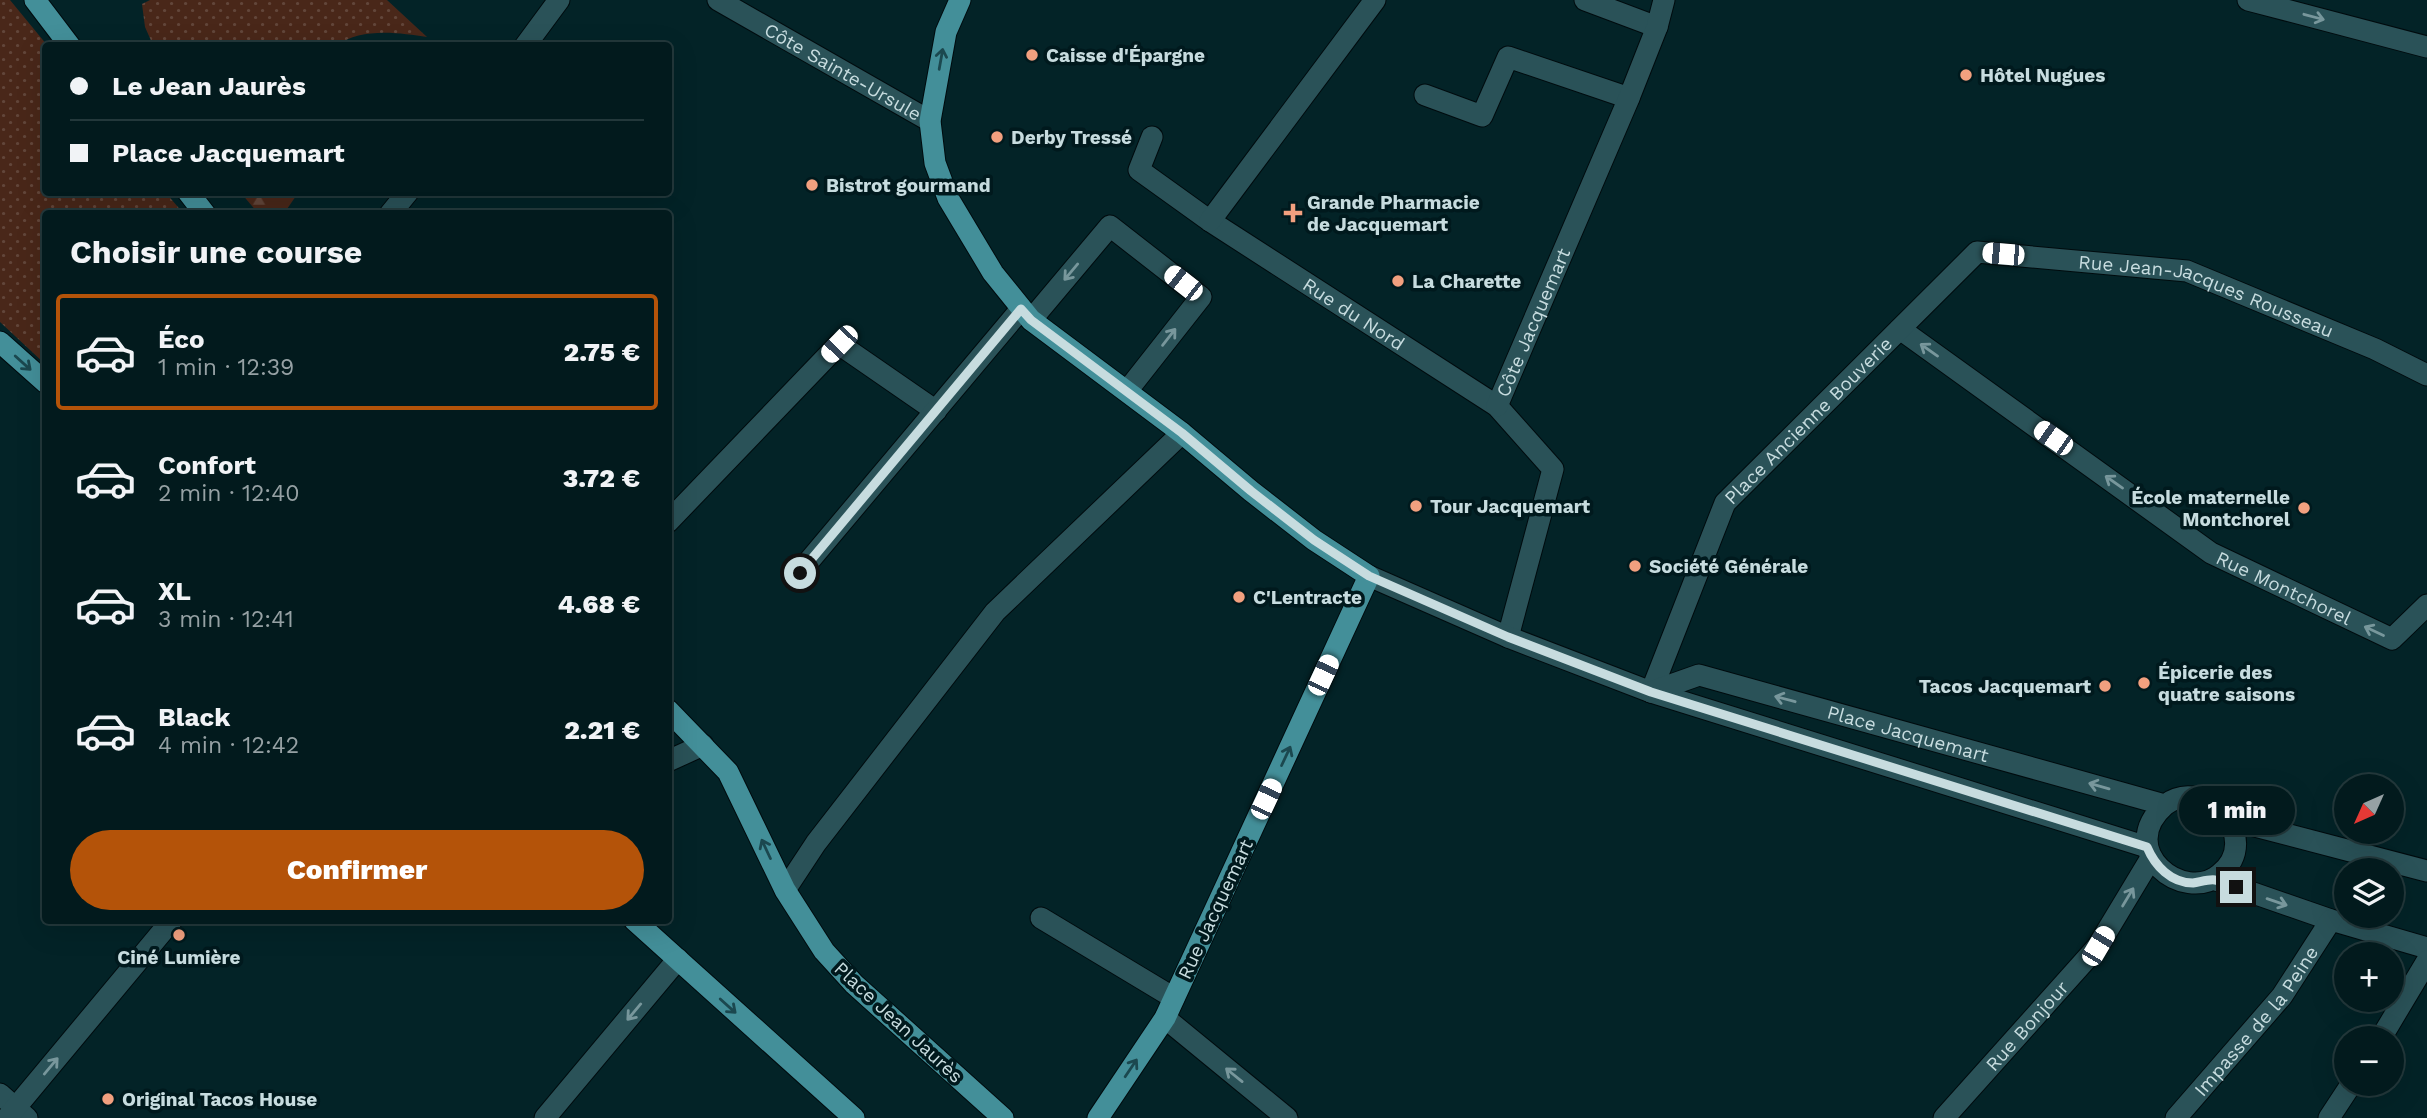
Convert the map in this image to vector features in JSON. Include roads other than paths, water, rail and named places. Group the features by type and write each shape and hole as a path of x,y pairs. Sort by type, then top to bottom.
{"main road":[{"path":"35,0 67,42"},
{"path":"960,0 946,32 930,121 935,163 948,198 993,273 1026,315 1182,433 1314,540 1369,576"},
{"path":"191,196 202,210"},
{"path":"0,342 42,379"},
{"name":"Rue Jacquemart","path":"1098,1118 1165,1018 1369,576"},
{"name":"Place Jean Jaurès","path":"672,714 728,772 785,890 824,951 854,984 1003,1118"},
{"path":"639,924 854,1118"}],"street":[{"path":"527,42 559,0"},
{"name":"Côte Sainte-Ursule","path":"718,0 930,121"},
{"path":"1210,221 1375,0"},
{"path":"1585,0 1657,27"},
{"name":"Côte Jacquemart","path":"1508,637 1553,469 1497,406 1629,98 1657,27 1664,0"},
{"path":"2248,0 2427,47"},
{"path":"1425,95 1482,116 1508,57 1629,98"},
{"name":"Rue du Nord","path":"1152,137 1139,170 1210,221 1497,406"},
{"path":"393,210 405,196"},
{"path":"800,573 936,411 1110,226 1201,297 1127,391"},
{"name":"Place Ancienne Bouverie","path":"1651,692 1725,503 1977,252"},
{"name":"Rue Jean-Jacques Rousseau","path":"1977,252 2187,271 2375,349 2427,375"},
{"name":"Rue Montchorel","path":"1900,329 2211,553 2392,639 2427,605"},
{"path":"672,518 839,344 936,411"},
{"path":"785,890 816,843 995,612 1182,433"},
{"name":"Place Jacquemart","path":"1369,576 1508,637 1651,692 2149,852 2168,874 2182,881 2213,879 2331,920 2427,948"},
{"name":"Place Jacquemart","path":"1651,692 1699,675 2165,805 2182,797 2199,798 2210,803 2228,819 2427,871"},
{"path":"672,759 703,746"},
{"path":"2149,852 2146,836 2149,823 2165,805"},
{"path":"2213,879 2226,869 2235,854 2236,835 2228,819"},
{"name":"Rue Bonjour","path":"1944,1118 2098,946 2149,852"},
{"path":"1041,918 1174,998"},
{"name":"Impasse de la Peine","path":"2176,1118 2282,996 2331,920"},
{"path":"12,1110 169,924"},
{"path":"545,1118 678,959"},
{"path":"2388,1026 2427,961"},
{"path":"1165,1018 1287,1118"},
{"path":"2329,1118 2343,1096"}],"place":[{"name":"Caisse d'Épargne","path":"1032,55"},
{"name":"Hôtel Nugues","path":"1966,75"},
{"name":"Derby Tressé","path":"997,137"},
{"name":"Bistrot gourmand","path":"812,185"},
{"name":"Grande Pharmacie de Jacquemart","path":"1293,213"},
{"name":"La Charette","path":"1398,281"},
{"name":"Tour Jacquemart","path":"1416,506"},
{"name":"École maternelle Montchorel","path":"2304,508"},
{"name":"Société Générale","path":"1635,566"},
{"name":"C'Lentracte","path":"1239,597"},
{"name":"Épicerie des quatre saisons","path":"2144,683"},
{"name":"Tacos Jacquemart","path":"2105,686"},
{"name":"Ciné Lumière","path":"179,935"},
{"name":"Original Tacos House","path":"108,1099"}]}
